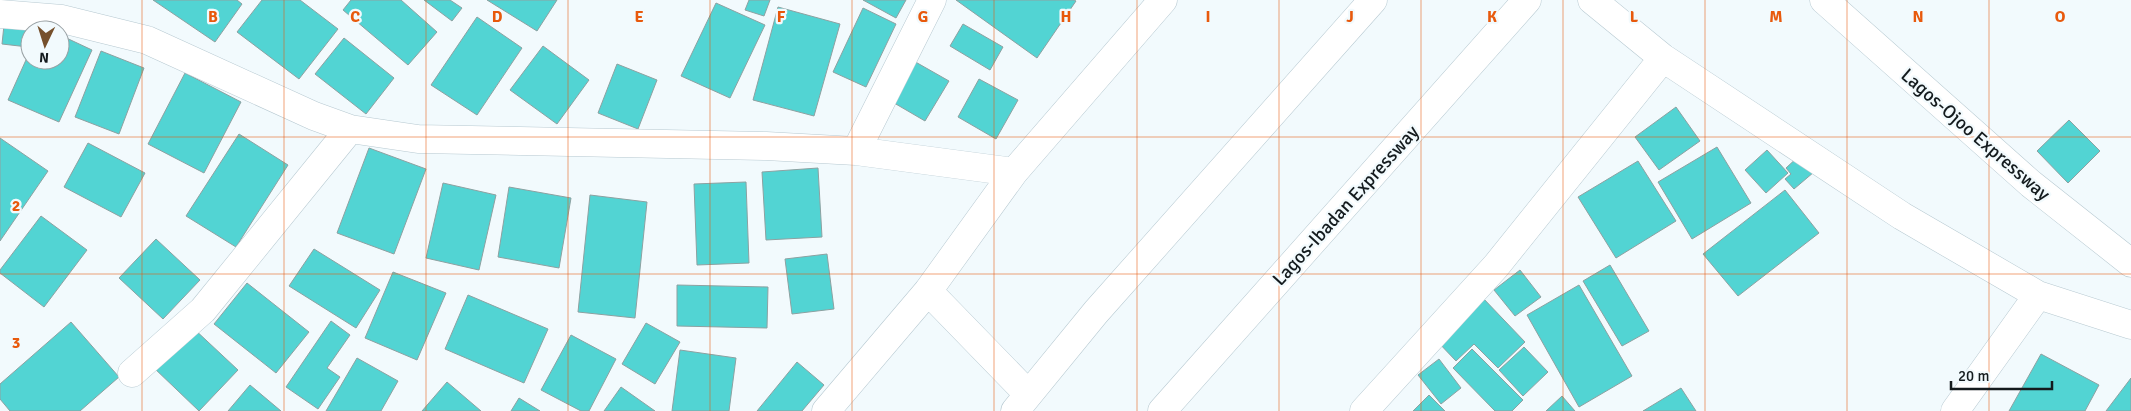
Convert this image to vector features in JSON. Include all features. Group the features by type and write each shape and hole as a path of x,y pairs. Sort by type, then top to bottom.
{"main road":[{"path":"856,152 932,0"},
{"path":"826,411 928,291 1014,172 1163,0"},
{"name":"Lagos-Ibadan Expressway","path":"1166,410 1527,0"},
{"path":"1592,0 1663,58 1902,216 2038,295 2131,325"},
{"name":"Lagos-Ojoo Expressway","path":"1824,0 2031,184 2131,264"},
{"path":"928,291 1022,403 1096,312 1362,5"},
{"path":"0,14 62,19 147,40 314,116 350,129 418,139 766,146 856,152 1014,172"},
{"path":"1364,411 1496,266 1663,58"},
{"path":"132,373 203,310 350,129"},
{"path":"1954,411 2038,295"}],"building":[{"path":"153,0 237,0 242,4 215,42"},
{"path":"262,0 300,0 338,29 299,79 237,32"},
{"path":"351,0 401,0 437,32 408,65 343,10"},
{"path":"424,0 450,0 462,8 452,21"},
{"path":"487,0 557,0 537,31"},
{"path":"749,0 770,0 764,16 745,10"},
{"path":"863,0 906,0 896,18"},
{"path":"956,0 1074,0 1076,1 1037,58"},
{"path":"716,3 765,25 730,98 681,76"},
{"path":"778,7 840,24 814,116 753,100"},
{"path":"863,8 896,24 866,87 833,72"},
{"path":"477,17 522,48 477,115 431,85"},
{"path":"963,24 1003,47 990,70 950,46"},
{"path":"4,25 20,26 20,46 2,44"},
{"path":"344,38 394,78 366,114 315,74"},
{"path":"70,40 92,50 59,122 8,100 21,70 70,70"},
{"path":"543,46 589,80 557,124 510,90"},
{"path":"101,51 144,68 119,134 75,117"},
{"path":"912,60 949,81 925,121 889,100"},
{"path":"617,64 657,80 638,129 598,113"},
{"path":"185,73 241,102 204,173 148,144"},
{"path":"979,79 1018,100 996,139 958,117"},
{"path":"1676,107 1700,141 1659,170 1635,137"},
{"path":"2069,120 2100,151 2068,183 2037,151"},
{"path":"239,134 288,165 236,247 186,216"},
{"path":"0,138 48,171 0,241"},
{"path":"88,143 145,173 121,217 64,187"},
{"path":"1717,147 1751,203 1692,239 1658,182"},
{"path":"369,148 426,169 394,254 337,233"},
{"path":"1767,150 1788,173 1766,193 1745,170"},
{"path":"1800,155 1814,172 1794,189 1785,179 1791,174 1786,168"},
{"path":"1638,161 1676,221 1616,258 1578,197"},
{"path":"818,168 822,237 766,240 762,172"},
{"path":"746,182 749,263 697,265 694,184"},
{"path":"443,183 496,195 479,270 426,258"},
{"path":"509,187 571,198 559,268 498,257"},
{"path":"1785,190 1819,233 1738,296 1703,254"},
{"path":"590,195 647,202 635,318 578,312"},
{"path":"41,216 87,250 44,307 0,273 0,270"},
{"path":"156,239 200,280 163,319 119,278"},
{"path":"314,249 380,290 356,328 289,286"},
{"path":"827,254 834,309 792,314 785,259"},
{"path":"1610,265 1649,331 1622,346 1583,281"},
{"path":"1520,270 1541,297 1515,316 1494,290"},
{"path":"393,272 446,293 417,360 365,338"},
{"path":"247,283 309,332 276,373 214,324"},
{"path":"677,285 768,287 767,328 677,326"},
{"path":"1579,285 1632,376 1579,407 1527,315"},
{"path":"468,295 548,329 524,383 445,349"},
{"path":"1482,297 1525,342 1498,368 1474,344 1456,361 1436,340"},
{"path":"331,321 350,335 327,368 340,377 318,409 286,387"},
{"path":"71,322 119,377 80,411 10,411 0,399 0,384"},
{"path":"646,323 680,342 655,384 622,364"},
{"path":"192,327 238,370 199,411 153,367"},
{"path":"571,335 616,359 589,411 581,411 541,390"},
{"path":"1524,347 1548,372 1523,396 1499,370"},
{"path":"1472,349 1523,400 1512,411 1495,411 1453,368"},
{"path":"680,350 736,358 729,411 672,411"},
{"path":"2041,354 2099,385 2085,411 2009,411"},
{"path":"357,358 398,381 381,411 326,411"},
{"path":"1439,359 1461,388 1441,404 1418,375"},
{"path":"797,362 824,385 802,411 757,411"},
{"path":"2131,378 2131,411 2106,411"},
{"path":"447,382 481,411 422,411"},
{"path":"250,385 281,411 228,411"},
{"path":"621,387 655,411 604,411"},
{"path":"1681,388 1696,411 1643,411"},
{"path":"1429,395 1445,411 1413,411"},
{"path":"1562,396 1575,411 1546,411"},
{"path":"519,398 540,411 511,411"}]}
